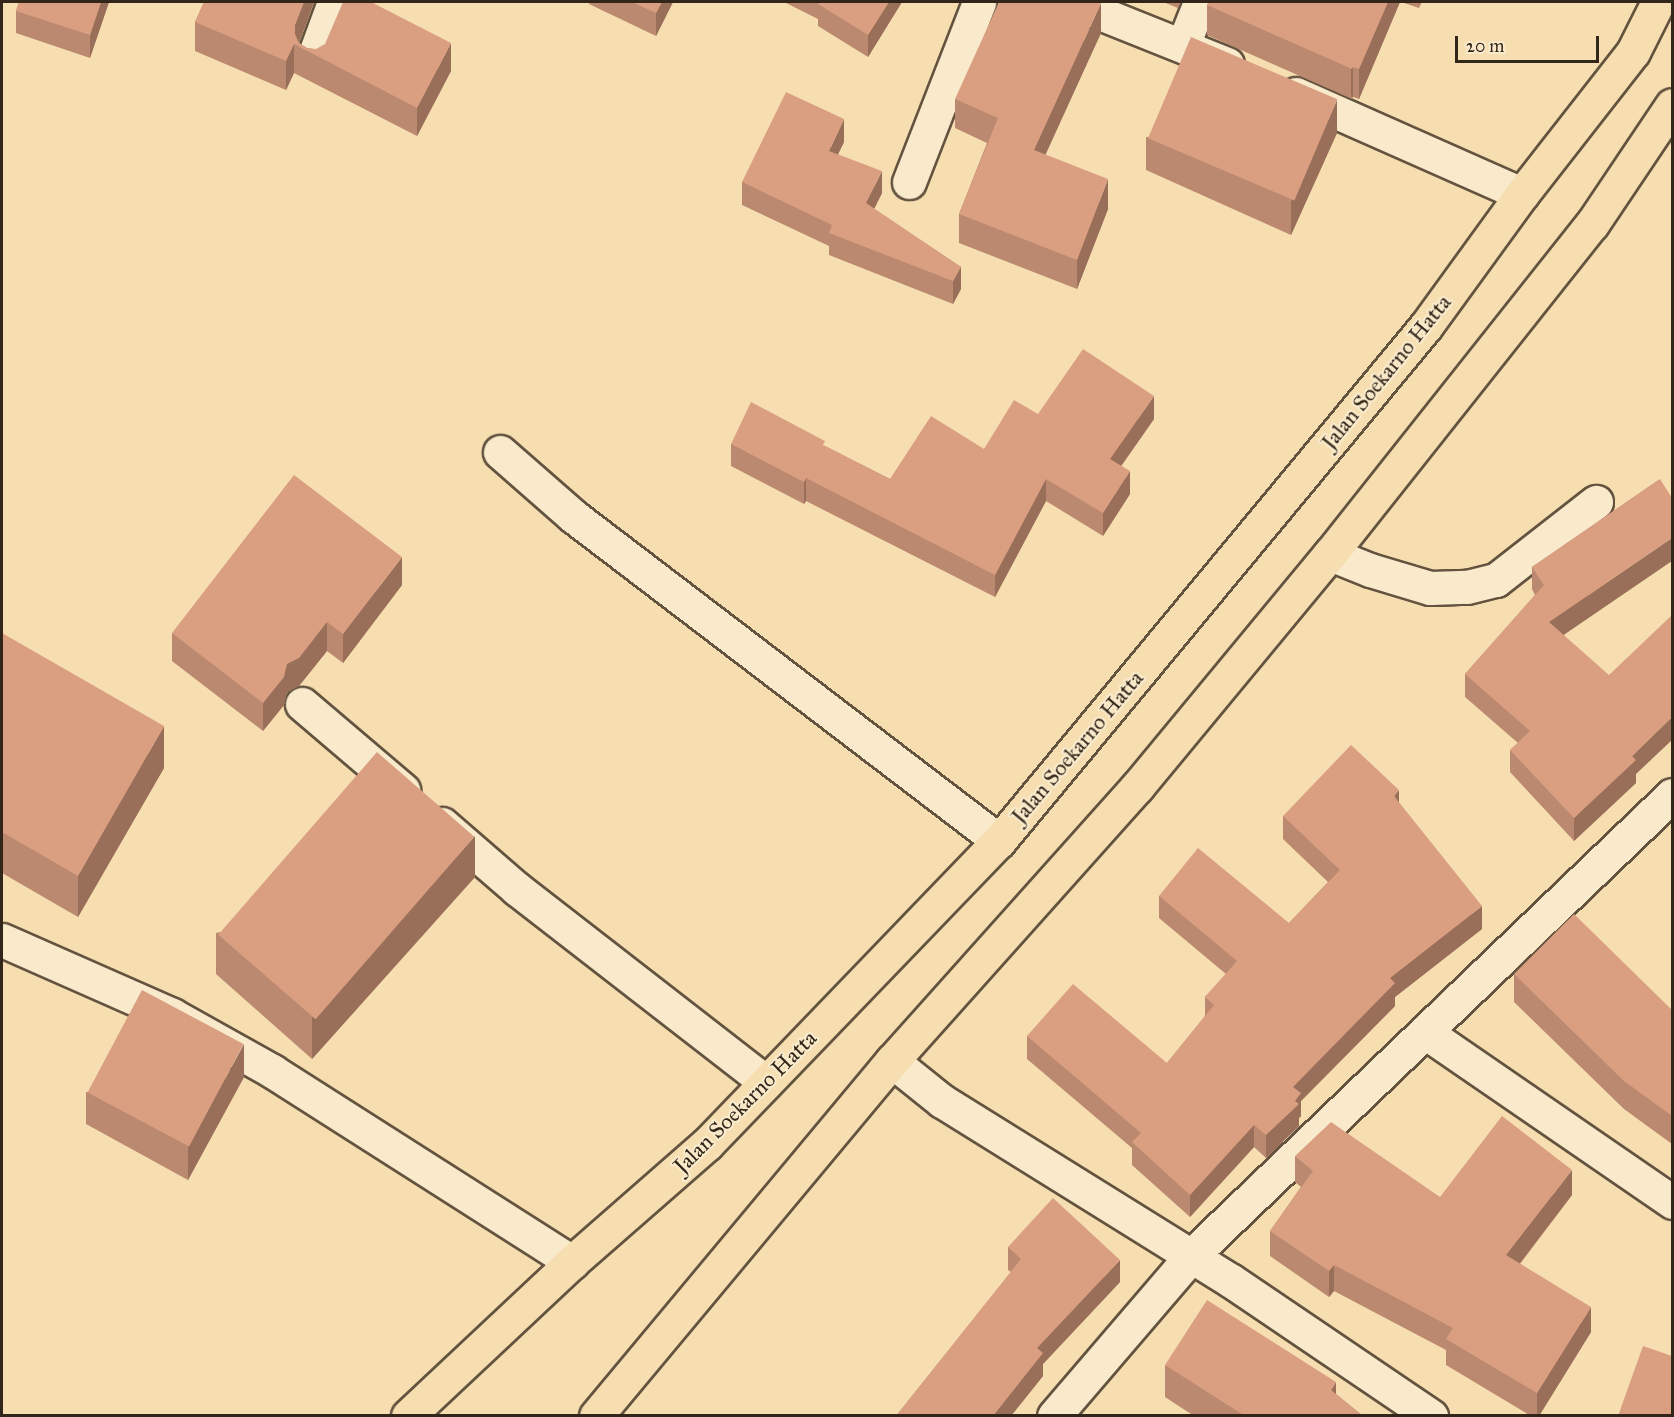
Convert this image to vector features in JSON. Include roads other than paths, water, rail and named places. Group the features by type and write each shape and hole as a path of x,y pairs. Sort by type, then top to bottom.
{"highway":[{"name":"Jalan Soekarno Hatta","path":"408,1416 572,1262 707,1144 999,841 1426,326 1522,194 1633,52 1658,2"},
{"path":"596,1416 892,1061 1137,788 1330,554 1592,224 1672,105"}],"street":[{"path":"313,60 334,2"},
{"path":"909,182 979,2"},
{"path":"1072,2 1183,45 1522,194"},
{"path":"1183,45 1200,2"},
{"path":"500,452 573,516 999,841"},
{"path":"1330,554 1370,570 1430,588 1467,587 1496,580 1596,502"},
{"path":"302,704 517,889 766,1082"},
{"path":"1054,1416 1191,1256 1672,795"},
{"path":"2,940 172,1015 272,1071 572,1262"},
{"path":"1425,1032 1672,1202"},
{"path":"892,1061 942,1101 1191,1256 1431,1416"}]}
